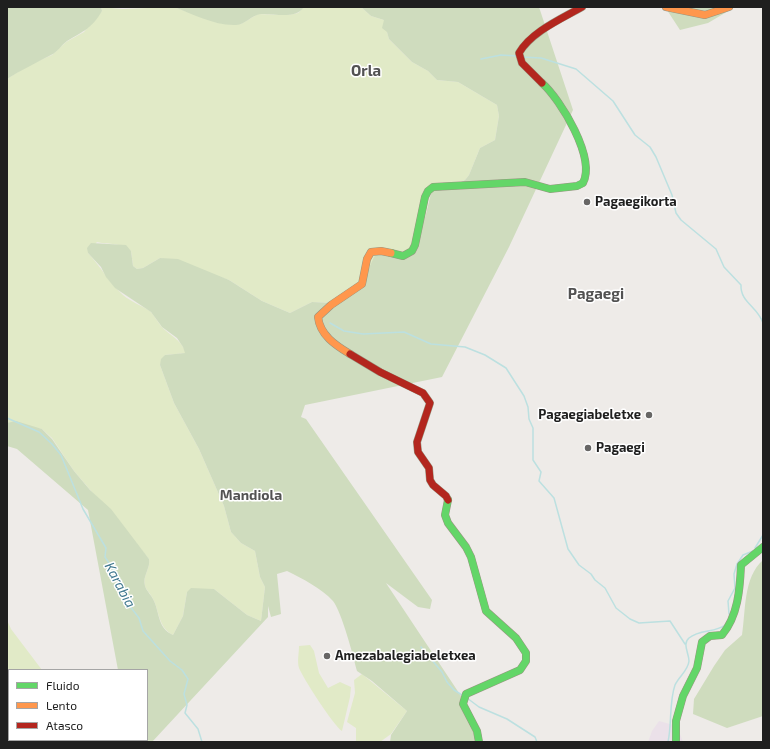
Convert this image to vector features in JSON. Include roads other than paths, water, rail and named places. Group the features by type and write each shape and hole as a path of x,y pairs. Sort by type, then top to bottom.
{"street":[{"path":"479,742 477,732 463,704 466,694 520,670 525,665 528,655 526,647 486,611 472,557 448,523 445,515 448,501 446,496 433,485 430,480 429,468 418,452 417,442 430,403 427,397 423,393 361,362 319,328 317,321 321,313 362,284 366,277 368,258 371,252 381,251 403,256 412,251 415,245 425,197 428,191 433,187 524,182 550,189 577,186 583,183 587,170 579,144 572,129 551,92 528,70 519,58 520,53 526,43 582,7"},
{"path":"666,7 705,15 729,7"},
{"path":"676,742 676,722 683,696 696,668 702,642 710,636 722,635 727,629 740,595 741,565 763,547"}],"waterway":[{"path":"481,59 501,55 517,56"},
{"path":"522,57 541,58 576,69 613,101 635,135 650,147 656,157 672,195 676,213 681,220 716,249 724,267 741,285 743,296 761,317 763,323"},
{"name":"Pagaegi","path":"330,323 344,331 363,334 404,332 431,344 465,347 485,355 506,368 524,396 528,407 529,419 533,428 533,460 541,472 539,481 554,498 568,549 579,565 591,574 595,580 605,588 616,608 630,619 639,623 670,621 685,644"},
{"name":"Karabia","path":"7,418 39,432 61,455 83,509 106,548 105,557 117,575 129,605 139,618 143,631 170,661 182,670 188,679 184,694 187,705 185,713 198,729 202,742"},
{"path":"763,482 763,490"},
{"path":"755,548 763,535"},
{"path":"729,614 728,601 735,588 734,574 737,564 743,555 753,551"},
{"path":"668,742 673,692 675,685 687,668 689,661 686,646 687,640 698,633 717,629 725,625"},
{"path":"421,647 442,672 447,682 454,690 462,695"},
{"path":"467,698 479,707 507,719 535,737 537,742"}],"place":[{"name":"Pagaegikorta","path":"587,202"},
{"name":"Pagaegiabeletxe","path":"649,415"},
{"name":"Pagaegi","path":"588,448"},
{"name":"Amezabalegiabeletxea","path":"327,656"}],"district":[{"name":"Orla","path":"366,71"},
{"name":"Pagaegi","path":"596,294"},
{"name":"Mandiola","path":"251,495"}]}
